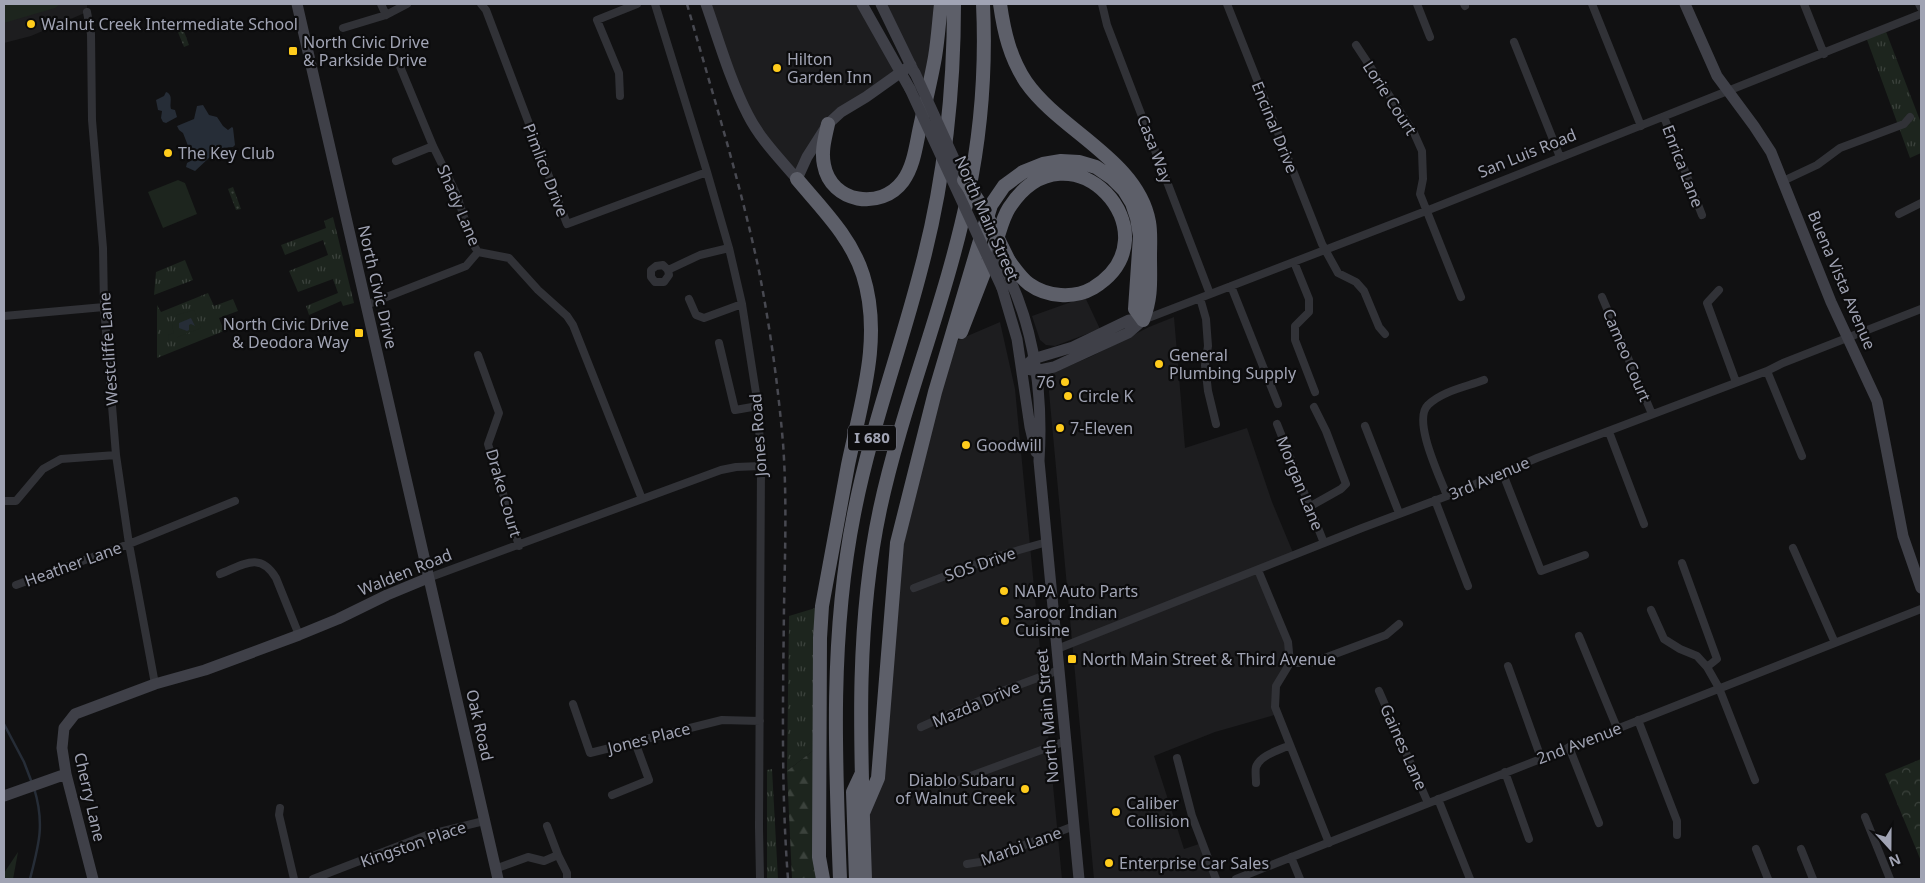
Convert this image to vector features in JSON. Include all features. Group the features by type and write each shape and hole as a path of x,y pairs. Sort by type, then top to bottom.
{"highway":[{"path":"828,124 822,148 824,166 829,180 836,188 847,196 860,200 876,199 892,193 903,181 912,163 935,57 941,4"},
{"name":"I 680","path":"840,879 837,678 844,572 853,517 864,470 913,299 934,214 950,94 954,4"},
{"name":"I 680","path":"865,879 862,772 862,641 869,570 877,523 892,461 953,256 968,195 982,98 983,4"},
{"path":"1000,4 1005,35 1015,63 1027,83 1045,103 1122,173 1143,203 1149,222 1150,286 1149,303 1143,320"},
{"path":"863,813 878,778 897,543 935,392 991,205 1004,186 1023,172 1043,164 1061,161 1096,168 1112,178 1124,190 1132,203 1140,236 1135,308 1143,320"},
{"path":"935,392 949,366 1009,209 1026,188 1045,177 1066,174 1087,178 1105,191 1116,204 1123,223 1123,252 1112,272 1090,290 1066,295 1047,292 1028,283 1008,267 983,208 964,180"},
{"path":"797,179 844,237 862,274 869,299 872,325 868,371 822,606 819,857 823,879"},
{"name":"I 680","path":"856,879 853,792 862,772"}],"main road":[{"name":"North Civic Drive","path":"296,4 428,578"},
{"path":"706,4 748,116 765,142 797,179 807,157 828,124 841,112 909,70"},
{"name":"North Main Street","path":"862,4 909,70 910,89 1002,288 1012,316 1030,426 1039,461"},
{"name":"North Main Street","path":"881,4 909,70 964,180"},
{"name":"Buena Vista Avenue","path":"1685,4 1714,69 1771,152 1846,338 1866,374 1877,401 1903,536 1921,588"},
{"name":"North Main Street","path":"1008,267 1029,334 1035,371 1041,424 1039,461 1079,879"},
{"name":"San Luis Road","path":"1022,368 1033,359 1073,347 1129,320 1143,320"},
{"name":"San Luis Road","path":"1022,368 1035,371 1054,367 1128,332 1143,320"},
{"name":"Walden Road","path":"67,722 75,714 82,711 155,684 204,670 299,635 428,578"},
{"name":"Oak Road","path":"428,578 497,874"},
{"name":"Cherry Lane","path":"67,722 64,728 62,748 66,774 92,879"},
{"path":"4,796 66,774"}],"street":[{"path":"381,4 386,15"},
{"path":"343,28 386,15 407,4"},
{"name":"Pimlico Drive","path":"481,4 486,10 567,224 707,172"},
{"path":"620,96 619,73 597,20 637,4"},
{"name":"Jones Road","path":"655,4 729,248 742,304 758,406 761,466 760,879"},
{"name":"Casa Way","path":"1102,4 1107,25 1210,294"},
{"name":"Encinal Drive","path":"1227,4 1325,250 1338,273 1356,282 1364,290 1379,326 1385,334"},
{"path":"1417,4 1430,37"},
{"path":"1592,4 1641,126"},
{"path":"1804,4 1824,54"},
{"path":"1920,4 1921,8"},
{"name":"Westcliffe Lane","path":"87,12 91,34 92,120 103,248 104,307 116,455 129,544 155,684"},
{"name":"San Luis Road","path":"1143,320 1664,117 1921,14"},
{"path":"1514,42 1560,157"},
{"name":"Lorie Court","path":"1356,45 1414,133 1422,151 1423,179 1420,194 1461,297"},
{"name":"Shady Lane","path":"399,64 433,146 456,193 473,244 478,252 503,255 509,258 538,290 567,316 573,325 642,499"},
{"name":"Enrica Lane","path":"1664,117 1702,215"},
{"path":"1783,182 1816,166 1840,148 1904,124 1910,117"},
{"path":"396,162 433,146"},
{"path":"1899,214 1921,203"},
{"path":"668,270 700,255 729,248"},
{"path":"366,306 466,266 478,252"},
{"path":"1294,262 1309,299 1308,312 1295,326 1295,340 1315,392"},
{"path":"1231,286 1278,404"},
{"path":"1718,290 1706,303 1736,382"},
{"name":"Cameo Court","path":"1602,297 1652,414"},
{"path":"1200,298 1206,319 1208,346 1205,365 1208,391 1216,424"},
{"path":"689,300 696,315 704,318 742,304"},
{"path":"4,316 104,307"},
{"name":"3rd Avenue","path":"1057,649 1399,513 1503,474 1537,458 1767,371 1921,309"},
{"path":"719,343 735,410 758,406"},
{"name":"Drake Court","path":"478,355 499,413 488,444 519,546"},
{"path":"1767,371 1802,456"},
{"path":"1447,496 1422,428 1422,415 1427,405 1444,394 1484,380"},
{"path":"1309,507 1342,490 1346,484 1326,431 1314,407"},
{"name":"Morgan Lane","path":"1277,424 1324,543"},
{"path":"1365,426 1399,513"},
{"path":"1609,432 1644,524"},
{"path":"4,501 16,501 44,469 61,459 116,455"},
{"name":"Walden Road","path":"428,578 721,470 761,466"},
{"path":"1503,474 1540,571 1585,555"},
{"path":"1435,500 1468,586"},
{"name":"Heather Lane","path":"16,584 129,544 235,501"},
{"name":"SOS Drive","path":"914,588 995,557 1047,542"},
{"path":"1793,548 1835,644"},
{"path":"220,574 253,561 266,565 271,569 276,578 299,635"},
{"path":"1682,563 1717,659 1707,667"},
{"path":"1258,570 1288,642 1290,662 1276,686 1275,707 1329,843"},
{"name":"2nd Avenue","path":"1236,879 1921,609"},
{"path":"1652,610 1664,639 1680,649 1697,656 1707,667 1719,688 1755,780"},
{"path":"1290,662 1311,664 1386,635 1399,624"},
{"path":"1579,636 1617,728"},
{"path":"1508,666 1541,758"},
{"name":"Mazda Drive","path":"921,727 997,693 1059,670"},
{"name":"Gaines Lane","path":"1379,691 1428,803"},
{"name":"Jones Place","path":"573,704 590,753 722,720 760,721"},
{"path":"1638,720 1678,821 1677,835"},
{"path":"946,785 1066,741"},
{"path":"612,795 648,780 635,742"},
{"path":"1256,783 1256,767 1258,762 1264,757 1290,745"},
{"path":"1569,747 1599,822"},
{"path":"1176,758 1192,816 1216,879"},
{"path":"1505,772 1529,839"},
{"path":"1438,799 1470,879"},
{"path":"280,808 278,815 294,879"},
{"path":"1865,817 1890,879"},
{"name":"Kingston Place","path":"314,879 427,836 484,821"},
{"path":"547,826 567,874 567,879"},
{"name":"Marbi Lane","path":"967,864 980,862 1074,826"},
{"path":"1756,849 1768,879"},
{"path":"1801,849 1814,879"},
{"path":"497,874 528,857 544,860 558,856"},
{"path":"1291,857 1300,879"}],"shaded area":[{"name":"Walnut Creek Intermediate School","path":"4,4 87,4 87,12 31,36 4,43"},
{"path":"706,4 862,4 901,72 841,112 797,179 748,116"},
{"path":"881,4 941,4 927,100"},
{"path":"166,92 171,97 171,109 175,110 177,117 166,123 161,118 162,111 158,110 156,100 164,96"},
{"path":"203,105 209,115 217,117 228,130 233,128 235,145 212,153 195,171 186,167 187,163 192,160 192,156 183,133 177,126 194,119 197,106"},
{"path":"1085,297 1100,329 1055,346 1046,345 1040,340 1032,316"},
{"path":"1174,317 1185,448 1247,428 1272,502 1294,555 1258,570 1288,642 1290,663 1276,686 1278,714 1215,732 1154,756 1184,849 1202,843 1216,879 1094,879 1048,381 1053,373"},
{"path":"191,318 195,326 189,325 189,330 187,331 179,328 179,323"},
{"path":"1000,322 1015,389 1062,879 865,879 863,813 878,778 897,543 958,340"}],"green space":[{"path":"4,4 60,4 55,8 4,23"},
{"path":"181,23 189,45 184,47 175,25"},
{"path":"1885,29 1921,123 1921,153 1910,158 1866,37"},
{"path":"178,180 185,183 197,214 163,228 148,192"},
{"path":"233,187 241,209 236,210 228,189"},
{"path":"333,217 354,303 343,306 341,301 309,315 306,306 338,293 333,279 298,292 289,271 328,255 323,240 285,255 281,245 326,228 324,221"},
{"path":"185,260 193,280 154,295 156,272"},
{"path":"208,293 214,306 233,299 238,311 219,318 224,331 157,358 157,305 161,312"},
{"path":"194,310 201,328 178,337 173,342 169,340 168,335 174,333 172,326 177,315"},
{"path":"822,606 819,746 787,771 789,616"},
{"path":"819,746 823,879 792,879 787,771"},
{"path":"1921,759 1921,861 1885,774"},
{"path":"772,769 778,879 767,879 767,770"},
{"path":"18,852 13,879 4,879 4,873"}],"waterway":[{"path":"4,724 24,762 32,783"},
{"path":"30,879 40,834 39,812 34,788"}],"railway":[{"path":"687,4 725,137 759,271 779,400 785,484 783,744 788,879"}],"place":[{"name":"Walnut Creek Intermediate School","path":"31,24"},
{"name":"North Civic Drive & Parkside Drive","path":"293,51"},
{"name":"Hilton Garden Inn","path":"777,68"},
{"name":"The Key Club","path":"168,153"},
{"name":"North Civic Drive & Deodora Way","path":"359,333"},
{"name":"General Plumbing Supply","path":"1159,364"},
{"name":"76","path":"1065,382"},
{"name":"Circle K","path":"1068,396"},
{"name":"7-Eleven","path":"1060,428"},
{"name":"Goodwill","path":"966,445"},
{"name":"NAPA Auto Parts","path":"1004,591"},
{"name":"Saroor Indian Cuisine","path":"1005,621"},
{"name":"North Main Street & Third Avenue","path":"1072,659"},
{"name":"Diablo Subaru of Walnut Creek","path":"1025,789"},
{"name":"Caliber Collision","path":"1116,812"},
{"name":"Enterprise Car Sales","path":"1109,863"}]}
